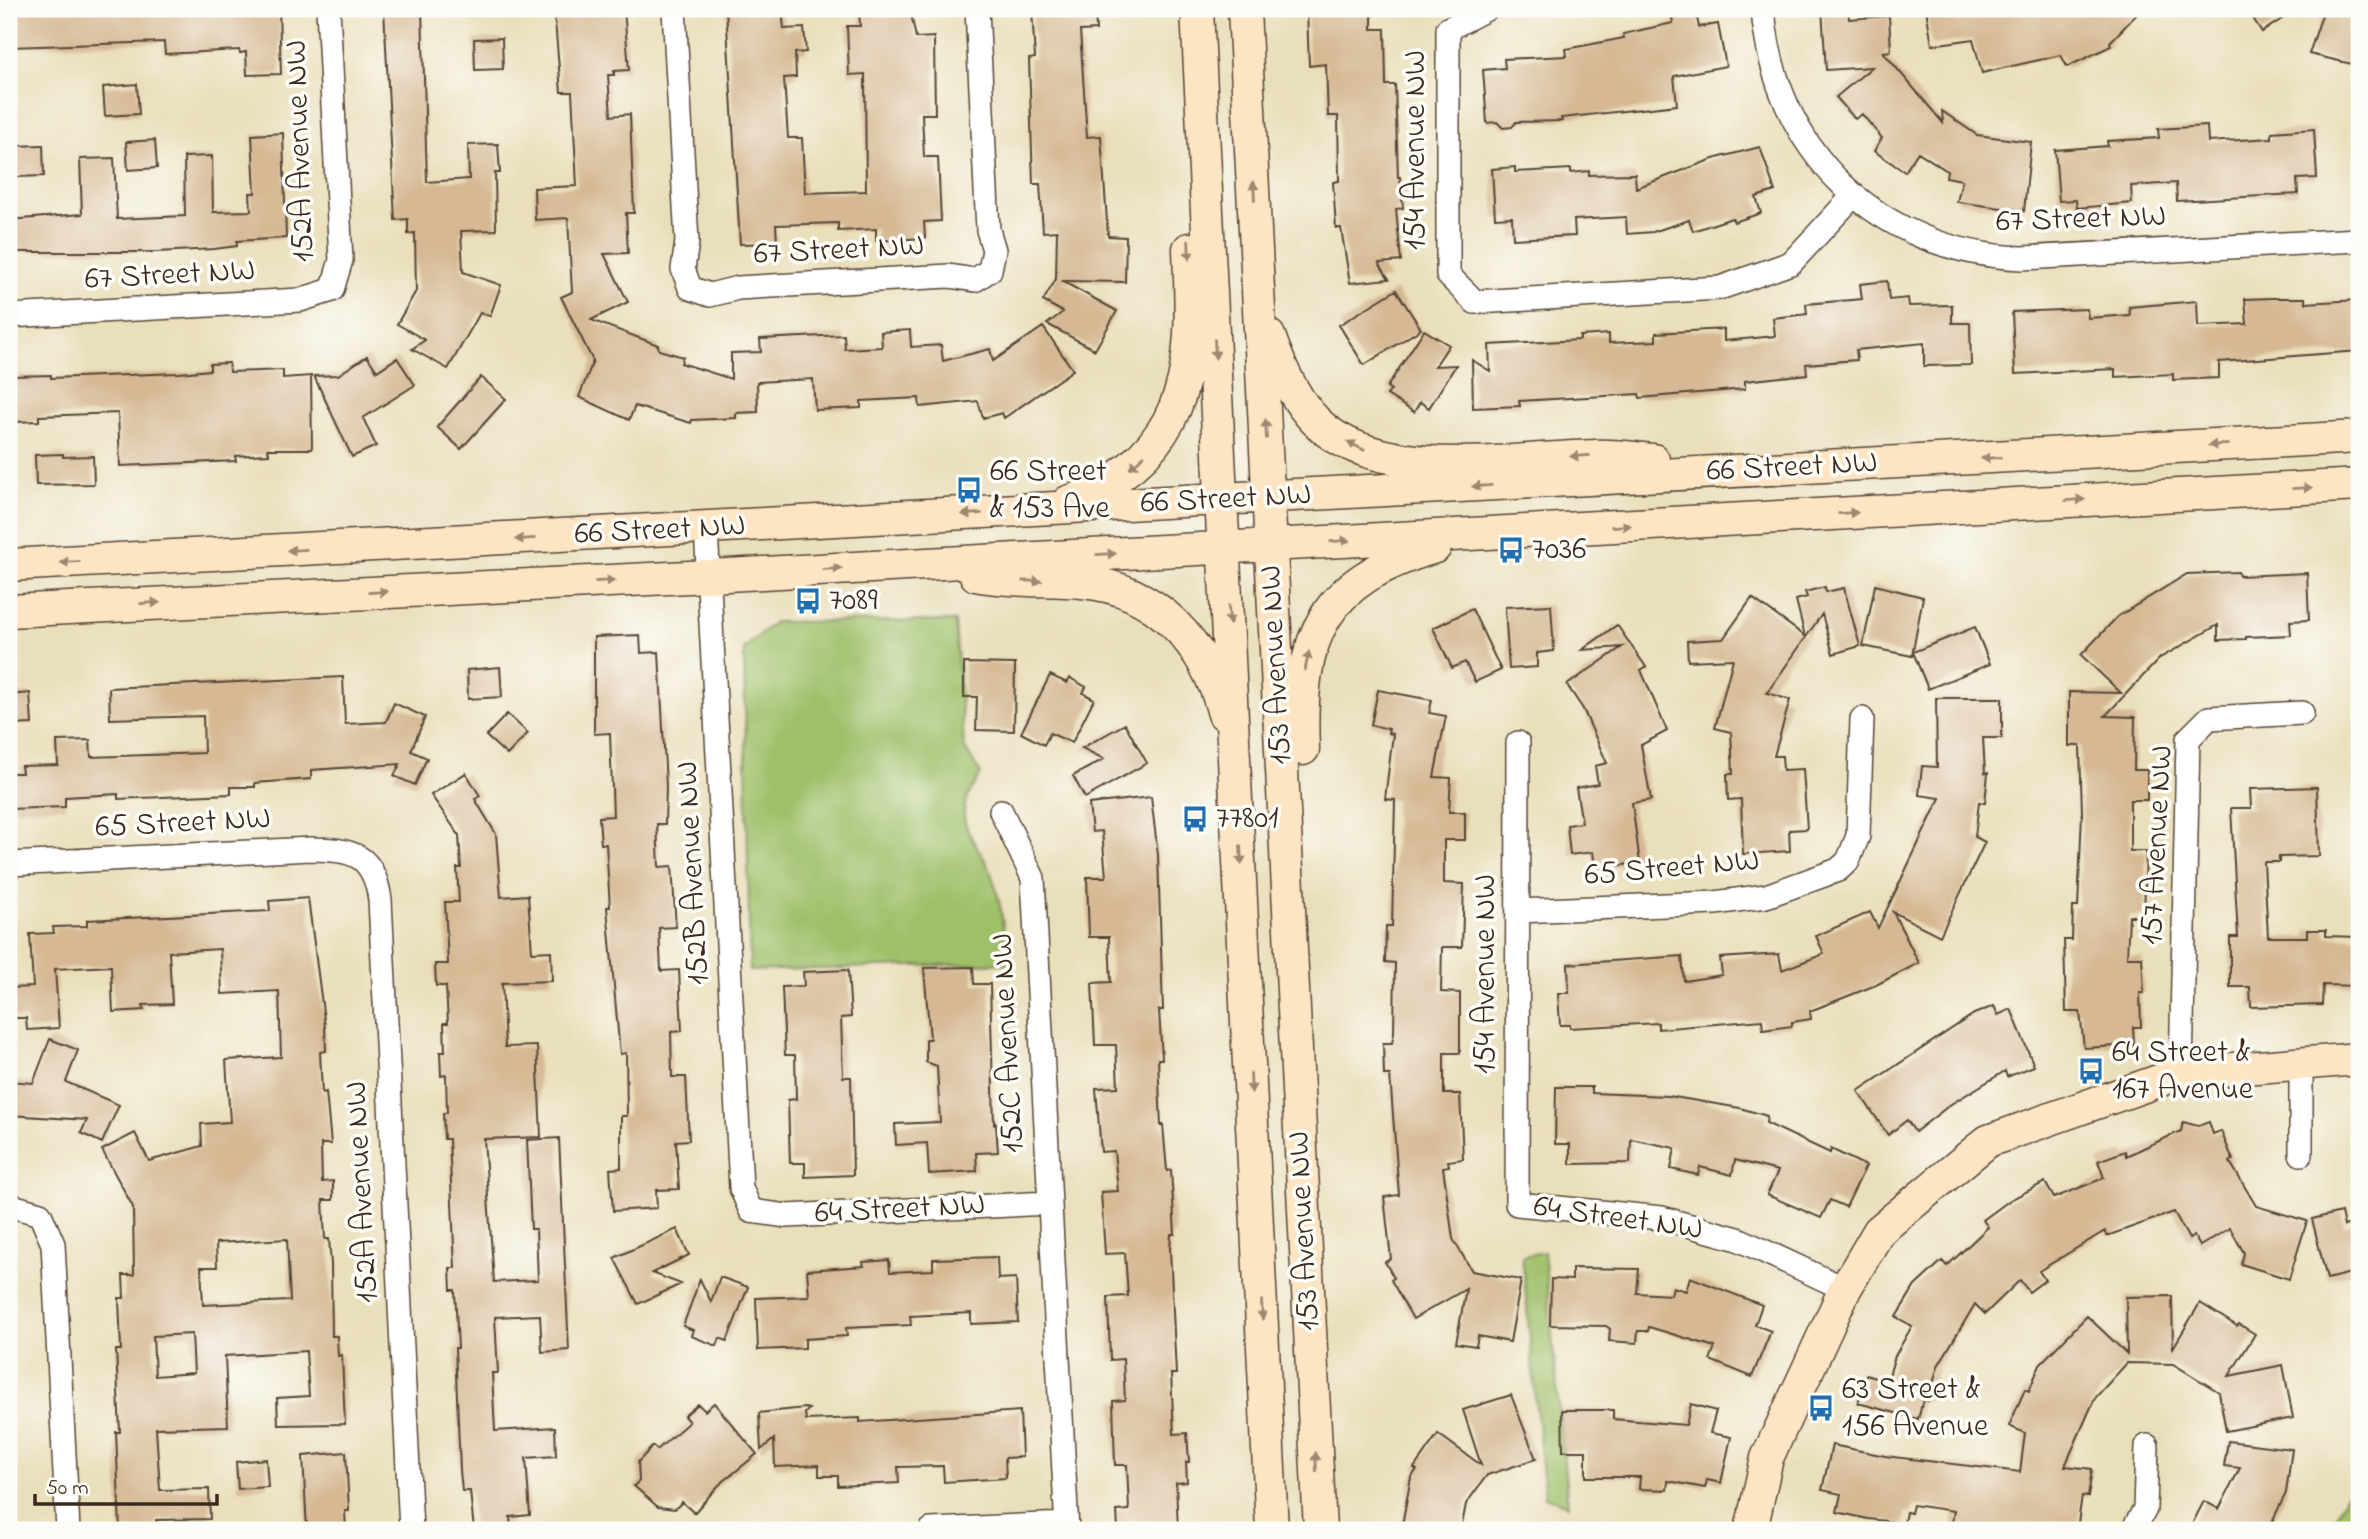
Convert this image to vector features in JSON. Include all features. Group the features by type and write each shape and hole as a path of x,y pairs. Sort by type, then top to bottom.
{"main road":[{"name":"153 Avenue NW","path":"1244,9 1320,1530"},
{"name":"153 Avenue NW","path":"1197,10 1237,763 1272,1530"},
{"path":"1040,510 1093,495 1133,466 1163,433 1178,407 1187,363 1191,311 1183,91 1197,10"},
{"path":"1259,284 1270,338 1289,387 1327,431 1372,454 1421,463 1599,455 1770,470"},
{"name":"66 Street NW","path":"9,565 2359,438"},
{"name":"66 Street NW","path":"9,611 709,576 2359,485"},
{"path":"1297,1071 1311,911 1301,710 1306,658 1318,630 1340,597 1360,579 1398,558 1479,534"},
{"path":"916,564 1000,580 1084,582 1124,590 1166,612 1194,648 1217,686 1237,763"},
{"path":"1751,1530 1767,1458 1845,1289 1879,1231 1989,1141 2181,1073 2359,1059"}],"street":[{"name":"152A Avenue NW","path":"328,9 341,260 332,290"},
{"name":"67 Street NW","path":"674,9 687,242 682,269 690,288 709,295 738,288 949,276 975,280 990,270 994,250 988,230 977,9"},
{"name":"154 Avenue NW","path":"1486,9 1448,29 1448,275 1475,302 1720,288 1791,263 1853,196"},
{"name":"67 Street NW","path":"1763,9 1766,46 1785,105 1825,167 1853,196 1917,236 1949,247 1996,257 2359,240"},
{"name":"67 Street NW","path":"9,316 300,300 332,290"},
{"name":"152B Avenue NW","path":"706,529 741,1188 751,1211"},
{"name":"157 Avenue NW","path":"2181,1073 2189,739 2209,719 2302,713"},
{"name":"65 Street NW","path":"1518,911 1725,902 1766,896 1838,870 1848,861 1858,836 1862,719"},
{"name":"154 Avenue NW","path":"1517,1204 1518,743"},
{"name":"152C Avenue NW","path":"1001,811 1033,878 1067,1527"},
{"name":"65 Street NW","path":"9,864 311,849 345,850 359,856"},
{"name":"152A Avenue NW","path":"359,856 373,873 380,900 411,1530"},
{"path":"2301,1063 2301,1154"},
{"name":"64 Street NW","path":"751,1211 787,1216 1049,1202"},
{"name":"64 Street NW","path":"1517,1204 1662,1218 1738,1239 1845,1289"},
{"path":"9,1205 40,1214 49,1230 55,1262 68,1530"},
{"path":"2133,1530 2145,1509 2147,1446"},
{"path":"931,1530 1067,1527"}],"green space":[{"path":"955,621 964,747 981,774 966,803 965,822 995,884 1007,963 750,971 744,649 774,622"},
{"path":"1544,1252 1568,1505 1545,1497 1522,1256"},
{"path":"2359,1470 2359,1530 2329,1530"}],"building":[{"path":"9,9 127,9 127,14 180,9 279,9 281,74 247,75 246,52 240,53 239,50 165,54 164,42 9,47"},
{"path":"384,9 422,9 427,182 469,179 468,145 498,144 500,173 495,173 496,230 461,231 463,272 501,285 490,316 480,313 448,369 412,349 425,340 397,324 416,291 415,233 408,234 408,219 395,220"},
{"path":"554,9 624,9 629,70 614,71 614,75 608,75 611,116 630,114 634,213 626,213 628,253 604,254 628,302 591,320 658,345 659,350 683,357 681,363 731,379 731,353 761,352 760,339 844,335 845,349 882,347 881,332 910,330 911,347 941,345 943,361 990,349 993,361 1043,327 1073,370 1004,418 1002,413 983,418 978,401 920,407 919,398 861,401 861,408 815,410 813,379 757,382 758,412 736,413 736,418 692,420 691,423 635,406 629,420 579,397 593,361 561,297 572,292 568,218 535,220 534,188 577,186 572,92 561,92"},
{"path":"726,9 782,9 784,29 804,28 806,52 795,53 796,77 784,78 788,138 802,138 805,193 866,191 865,74 849,75 847,26 860,26 859,9 910,9 916,38 934,37 935,114 922,114 924,157 938,157 941,221 924,222 925,238 876,241 876,229 838,231 838,223 776,225 777,243 740,244"},
{"path":"1032,9 1095,9 1096,30 1080,31 1087,137 1101,136 1108,236 1126,237 1125,282 1062,281 1117,311 1095,350 1047,324 1063,312 1043,301 1056,279 1057,231 1043,232 1040,184 1033,184 1029,59 1035,58"},
{"path":"1372,9 1372,29 1385,29 1386,85 1395,85 1398,177 1403,208 1396,209 1401,261 1379,263 1389,279 1350,283 1341,228 1336,228 1333,182 1339,181 1338,116 1328,116 1326,64 1309,66 1307,11"},
{"path":"1822,9 1848,9 1849,19 1889,16 1891,51 1883,52 1943,123 1942,111 1977,135 2031,142 2024,211 1957,202 1962,180 1946,177 1947,171 1918,152 1905,172 1874,151 1882,138 1862,114 1855,119 1836,97 1872,67 1826,70"},
{"path":"1926,9 2142,9 2110,42 2111,46 2067,67 2061,55 1982,73 1973,39 1932,45"},
{"path":"2247,9 2297,9 2262,32"},
{"path":"2324,9 2359,9 2359,43 2352,64 2309,54"},
{"path":"1696,13 1699,27 1718,24 1726,66 1674,76 1677,105 1561,118 1562,121 1516,122 1512,127 1503,128 1497,122 1487,123 1483,70 1505,68 1504,59 1567,56 1566,49 1624,38 1623,34 1673,23 1672,17"},
{"path":"502,38 503,69 475,70 474,39"},
{"path":"137,84 139,114 105,116 103,87"},
{"path":"2207,126 2208,142 2272,138 2272,132 2314,129 2317,178 2297,179 2298,194 2177,201 2176,183 2131,186 2132,203 2077,208 2076,200 2059,201 2055,150 2108,146 2107,141 2159,138 2158,129"},
{"path":"283,133 286,238 237,241 237,246 214,249 157,252 9,252 9,220 82,214 80,159 114,158 117,219 185,216 184,157 212,156 213,212 251,211 250,193 255,193 252,135"},
{"path":"155,140 157,168 128,170 126,142"},
{"path":"43,145 44,176 16,177 15,146"},
{"path":"1760,147 1775,191 1756,197 1761,213 1734,222 1732,218 1693,231 1689,220 1653,232 1627,234 1626,217 1574,220 1575,236 1513,239 1512,217 1495,218 1492,169 1515,167 1515,172 1571,169 1571,173 1589,171 1589,175 1635,174 1636,188 1713,159"},
{"path":"1887,281 1889,300 1908,298 1909,306 1952,305 1952,323 1970,323 1971,365 1924,366 1924,343 1856,350 1857,360 1806,364 1807,374 1745,381 1745,389 1640,398 1639,394 1519,401 1520,406 1473,408 1472,360 1490,371 1489,345 1580,340 1580,336 1609,334 1609,343 1656,341 1656,333 1724,329 1724,341 1775,336 1773,318 1807,314 1806,304 1862,299 1860,284"},
{"path":"1396,290 1421,329 1364,365 1339,325"},
{"path":"2305,298 2306,303 2359,300 2359,351 2219,362 2219,378 2173,380 2173,374 2115,377 2115,369 2015,374 2012,312 2087,309 2088,318 2130,315 2129,307 2197,301 2198,326 2247,324 2245,299"},
{"path":"1424,330 1449,345 1435,366 1456,365 1429,408 1420,402 1414,412 1387,395 1391,390 1387,387"},
{"path":"367,356 377,371 397,358 415,385 363,418 376,446 352,457 314,376 338,375"},
{"path":"229,363 230,372 283,370 283,378 311,376 312,449 268,449 269,454 235,456 236,461 120,466 118,413 39,416 39,421 14,422 12,376 51,375 51,378 179,373 210,370 210,364"},
{"path":"481,377 506,399 461,449 437,427"},
{"path":"63,454 63,457 93,456 94,484 36,485 35,455"},
{"path":"2238,572 2239,576 2307,573 2309,620 2290,621 2291,635 2246,639 2218,640 2218,625 2160,658 2105,716 2135,717 2134,770 2147,770 2147,800 2130,800 2130,851 2146,851 2144,916 2129,916 2127,957 2142,957 2144,993 2140,993 2141,1027 2133,1027 2134,1045 2084,1048 2080,1012 2066,1012 2064,940 2072,940 2073,907 2078,907 2082,813 2080,746 2069,746 2069,692 2121,693 2081,655 2117,617 2187,574"},
{"path":"1875,585 1923,597 1912,656 1863,646"},
{"path":"1825,587 1826,592 1844,588 1860,646 1833,654 1822,614 1767,693 1790,700 1774,756 1782,756 1783,770 1803,769 1807,829 1789,830 1790,851 1743,854 1741,799 1728,800 1727,774 1733,774 1731,732 1715,728 1733,659 1688,661 1687,641 1723,639 1752,598 1805,636 1796,600 1807,597 1805,592"},
{"path":"1551,605 1554,651 1537,653 1537,667 1509,669 1505,607"},
{"path":"1472,609 1501,670 1475,682 1465,662 1452,668 1433,628"},
{"path":"1617,625 1646,667 1641,670 1667,731 1641,745 1651,800 1632,803 1640,863 1595,868 1593,852 1570,855 1567,825 1582,823 1576,788 1598,784 1595,766 1607,763 1583,709 1567,685 1622,647 1582,650"},
{"path":"1975,627 1990,664 1928,689 1913,652"},
{"path":"640,635 641,653 659,652 666,786 665,824 657,824 659,867 672,866 676,927 659,928 661,971 679,970 682,1031 671,1032 672,1077 686,1077 689,1140 676,1141 679,1189 656,1190 657,1208 613,1211 610,1169 621,1168 621,1116 627,1116 626,1053 620,1054 607,907 610,907 606,844 601,844 599,817 613,816 610,733 594,734 594,637"},
{"path":"964,663 1015,664 1014,731 976,730 977,697 964,697"},
{"path":"500,667 502,697 468,699 467,670"},
{"path":"1050,675 1067,683 1070,678 1086,687 1083,693 1094,699 1072,743 1050,733 1044,745 1021,733"},
{"path":"343,677 345,724 386,722 394,703 425,717 411,751 427,758 415,785 394,776 400,764 311,770 311,779 255,783 255,787 231,787 231,794 118,799 118,794 65,797 65,807 9,809 9,773 22,773 21,766 58,765 57,741 90,740 91,757 204,753 203,716 110,719 109,688"},
{"path":"1378,690 1432,700 1429,713 1446,716 1434,777 1451,778 1449,812 1465,812 1465,840 1444,840 1444,883 1464,884 1462,947 1442,947 1441,992 1460,993 1460,1053 1444,1053 1444,1094 1460,1094 1463,1159 1448,1161 1449,1166 1443,1167 1453,1239 1472,1271 1521,1280 1510,1342 1478,1336 1476,1346 1456,1343 1466,1289 1413,1319 1391,1280 1394,1278 1385,1262 1391,1259 1384,1197 1399,1195 1390,1075 1384,1075 1383,1043 1392,1043 1394,1033 1395,963 1385,962 1386,926 1392,926 1395,800 1385,799 1393,734 1388,733 1389,729 1371,725"},
{"path":"30,693 32,724 9,725 9,695"},
{"path":"1936,698 2002,698 2002,738 1983,738 1985,773 1988,773 1985,803 1979,802 1975,837 1985,842 1940,936 1893,912 1919,963 1876,985 1810,1011 1811,1019 1792,1022 1792,1026 1763,1030 1762,1020 1658,1029 1658,1023 1570,1028 1570,1025 1560,1025 1558,993 1569,993 1568,964 1682,956 1684,981 1722,975 1720,958 1779,954 1782,970 1824,954 1816,936 1870,912 1878,928 1940,798 1919,795 1922,766 1937,767"},
{"path":"507,714 528,733 507,755 486,736"},
{"path":"1125,724 1147,763 1085,798 1073,776 1104,759 1082,748"},
{"path":"466,773 480,796 475,799 496,834 501,897 528,895 532,952 551,951 552,981 502,983 505,1047 537,1046 541,1137 484,1139 494,1282 538,1280 536,1229 531,1229 527,1140 559,1138 569,1350 542,1352 540,1315 495,1317 498,1373 492,1373 495,1431 555,1427 556,1456 526,1458 530,1515 510,1517 511,1530 474,1530 470,1491 462,1491 460,1470 455,1348 458,1348 455,1290 451,1290 450,1268 455,1268 449,1139 444,1139 443,1113 447,1113 446,1075 441,1076 440,1052 445,1052 444,1023 448,1023 446,986 436,986 435,964 448,964 445,902 459,902 457,868 461,868 459,835 431,795"},
{"path":"2317,787 2319,856 2279,857 2279,862 2264,862 2268,937 2307,937 2307,930 2326,930 2326,936 2359,937 2359,986 2323,985 2322,1005 2251,1007 2250,987 2230,987 2230,937 2238,937 2231,808 2251,808 2250,789"},
{"path":"1151,797 1158,855 1163,1010 1159,1010 1162,1059 1158,1059 1161,1126 1163,1125 1167,1171 1171,1170 1175,1234 1171,1234 1170,1249 1176,1374 1171,1374 1174,1434 1187,1433 1189,1462 1186,1462 1187,1482 1176,1483 1178,1530 1118,1530 1117,1511 1129,1510 1127,1465 1115,1465 1113,1401 1125,1400 1123,1359 1110,1360 1108,1297 1128,1296 1125,1253 1105,1254 1101,1192 1118,1191 1114,1151 1101,1152 1096,1088 1118,1087 1116,1045 1095,1045 1092,983 1111,982 1109,937 1089,937 1087,877 1106,877 1102,831 1092,832 1089,804"},
{"path":"308,898 325,1027 326,1051 320,1052 322,1093 326,1092 331,1144 321,1144 322,1182 333,1181 333,1200 323,1200 325,1239 329,1239 331,1264 332,1336 337,1336 338,1356 342,1355 345,1424 278,1425 277,1398 309,1396 306,1351 225,1356 228,1426 156,1428 160,1490 209,1489 210,1519 156,1520 157,1530 120,1530 116,1432 120,1432 116,1350 121,1350 119,1298 124,1298 123,1275 134,1275 133,1207 102,1150 135,1133 149,1161 202,1146 201,1124 230,1122 226,1060 281,1057 279,991 222,994 220,949 169,952 172,1004 143,1005 144,1010 113,1012 111,966 55,969 59,1028 27,1030 26,1018 9,1018 9,988 33,987 30,934 54,933 53,927 87,926 87,920 270,911 269,901","holes":["287,1239 290,1301 203,1305 201,1267 217,1267 216,1243","192,1334 194,1373 155,1376 153,1336"]},
{"path":"973,967 974,984 990,984 994,1124 996,1123 998,1152 976,1153 977,1171 929,1174 927,1143 896,1145 895,1124 940,1122 937,1066 926,1062 926,1039 930,1039 924,968"},
{"path":"848,970 851,1017 841,1018 843,1077 851,1077 853,1175 805,1177 805,1163 790,1163 788,1100 796,1099 795,1055 785,1055 782,987 804,986 803,972"},
{"path":"1994,1006 1998,1015 2011,1009 2034,1066 2007,1077 2005,1071 1951,1104 1915,1132 1907,1120 1888,1135 1858,1091 1974,1014"},
{"path":"50,1039 78,1050 66,1082 119,1105 102,1143 81,1133 87,1120 9,1115 9,1081 33,1083"},
{"path":"1556,1087 1592,1087 1592,1093 1668,1096 1740,1108 1767,1116 1766,1123 1830,1153 1831,1149 1866,1166 1846,1207 1830,1200 1821,1218 1767,1195 1778,1171 1735,1160 1732,1175 1700,1167 1698,1175 1671,1169 1675,1148 1631,1139 1630,1163 1570,1164 1570,1144 1555,1144"},
{"path":"2183,1122 2198,1126 2209,1122 2213,1134 2221,1131 2233,1160 2230,1162 2256,1206 2307,1221 2289,1279 2241,1264 2244,1253 2230,1228 2200,1246 2194,1236 2189,1239 2174,1212 2107,1236 2105,1231 2039,1271 2045,1280 2029,1292 2020,1280 1985,1314 1975,1304 1938,1366 1928,1401 1923,1400 1918,1419 1858,1403 1866,1375 1887,1382 1895,1356 1912,1326 1896,1317 1915,1286 1942,1261 1947,1266 1988,1227 1983,1220 2010,1200 2045,1182 2054,1198 2104,1178 2098,1161 2125,1151 2126,1156 2181,1131"},
{"path":"2341,1212 2344,1226 2359,1222 2359,1271 2327,1279 2312,1219"},
{"path":"677,1229 689,1255 652,1273 681,1284 638,1304 614,1258"},
{"path":"997,1257 998,1279 1016,1278 1018,1322 971,1324 971,1313 910,1316 911,1325 846,1328 847,1336 805,1339 805,1348 758,1350 756,1298 809,1296 807,1270 864,1266 863,1262 889,1260 890,1272 933,1270 933,1259"},
{"path":"1572,1268 1639,1269 1637,1293 1671,1295 1673,1287 1686,1291 1690,1277 1762,1305 1755,1325 1771,1331 1752,1377 1710,1360 1715,1347 1649,1327 1648,1331 1638,1331 1637,1343 1609,1341 1610,1329 1606,1326 1550,1325 1551,1279 1572,1280"},
{"path":"720,1277 748,1287 727,1341 720,1338 717,1346 691,1336 693,1330 683,1326 700,1279 711,1302"},
{"path":"2172,1296 2173,1348 2200,1303 2237,1326 2239,1324 2255,1334 2229,1376 2283,1365 2293,1418 2226,1431 2219,1392 2173,1364 2127,1363 2095,1398 2065,1466 2092,1469 2088,1497 2082,1496 2077,1530 1951,1528 1954,1511 1913,1505 1911,1513 1906,1512 1904,1523 1868,1519 1837,1512 1841,1494 1822,1490 1832,1445 1885,1456 2020,1472 2025,1433 2009,1426 2025,1389 2029,1391 2040,1364 2087,1316 2127,1354 2126,1297"},
{"path":"1511,1395 1536,1459 1487,1475 1466,1504 1461,1530 1401,1530 1411,1477 1417,1470 1414,1468 1438,1434 1481,1465 1463,1410"},
{"path":"714,1403 757,1454 719,1485 694,1513 682,1502 675,1509 658,1507 634,1486 639,1481 638,1462 653,1446 657,1450 689,1422 684,1416 698,1404 705,1411"},
{"path":"1691,1404 1716,1411 1710,1433 1731,1437 1721,1483 1707,1480 1705,1488 1668,1481 1667,1490 1639,1489 1640,1477 1586,1477 1586,1451 1563,1451 1562,1410 1613,1410 1613,1419 1686,1425"},
{"path":"809,1409 805,1413 806,1420 860,1418 860,1422 1020,1411 1022,1457 1005,1458 1006,1478 944,1482 943,1466 898,1467 899,1483 838,1486 838,1476 819,1476 819,1465 775,1467 774,1439 761,1450 759,1413"},
{"path":"2228,1441 2292,1449 2286,1493 2268,1530 2189,1530 2204,1501 2219,1509 2240,1468 2224,1466"},
{"path":"346,1452 349,1511 345,1511 346,1530 307,1530 303,1456"},
{"path":"266,1459 268,1487 238,1489 236,1462"}],"place":[{"name":"66 Street & 153 Ave","path":"969,490"},
{"name":"7036","path":"1511,550"},
{"name":"7089","path":"808,601"},
{"name":"77801","path":"1195,819"},
{"name":"64 Street & 167 Avenue","path":"2091,1071"},
{"name":"63 Street & 156 Avenue","path":"1821,1408"}]}
